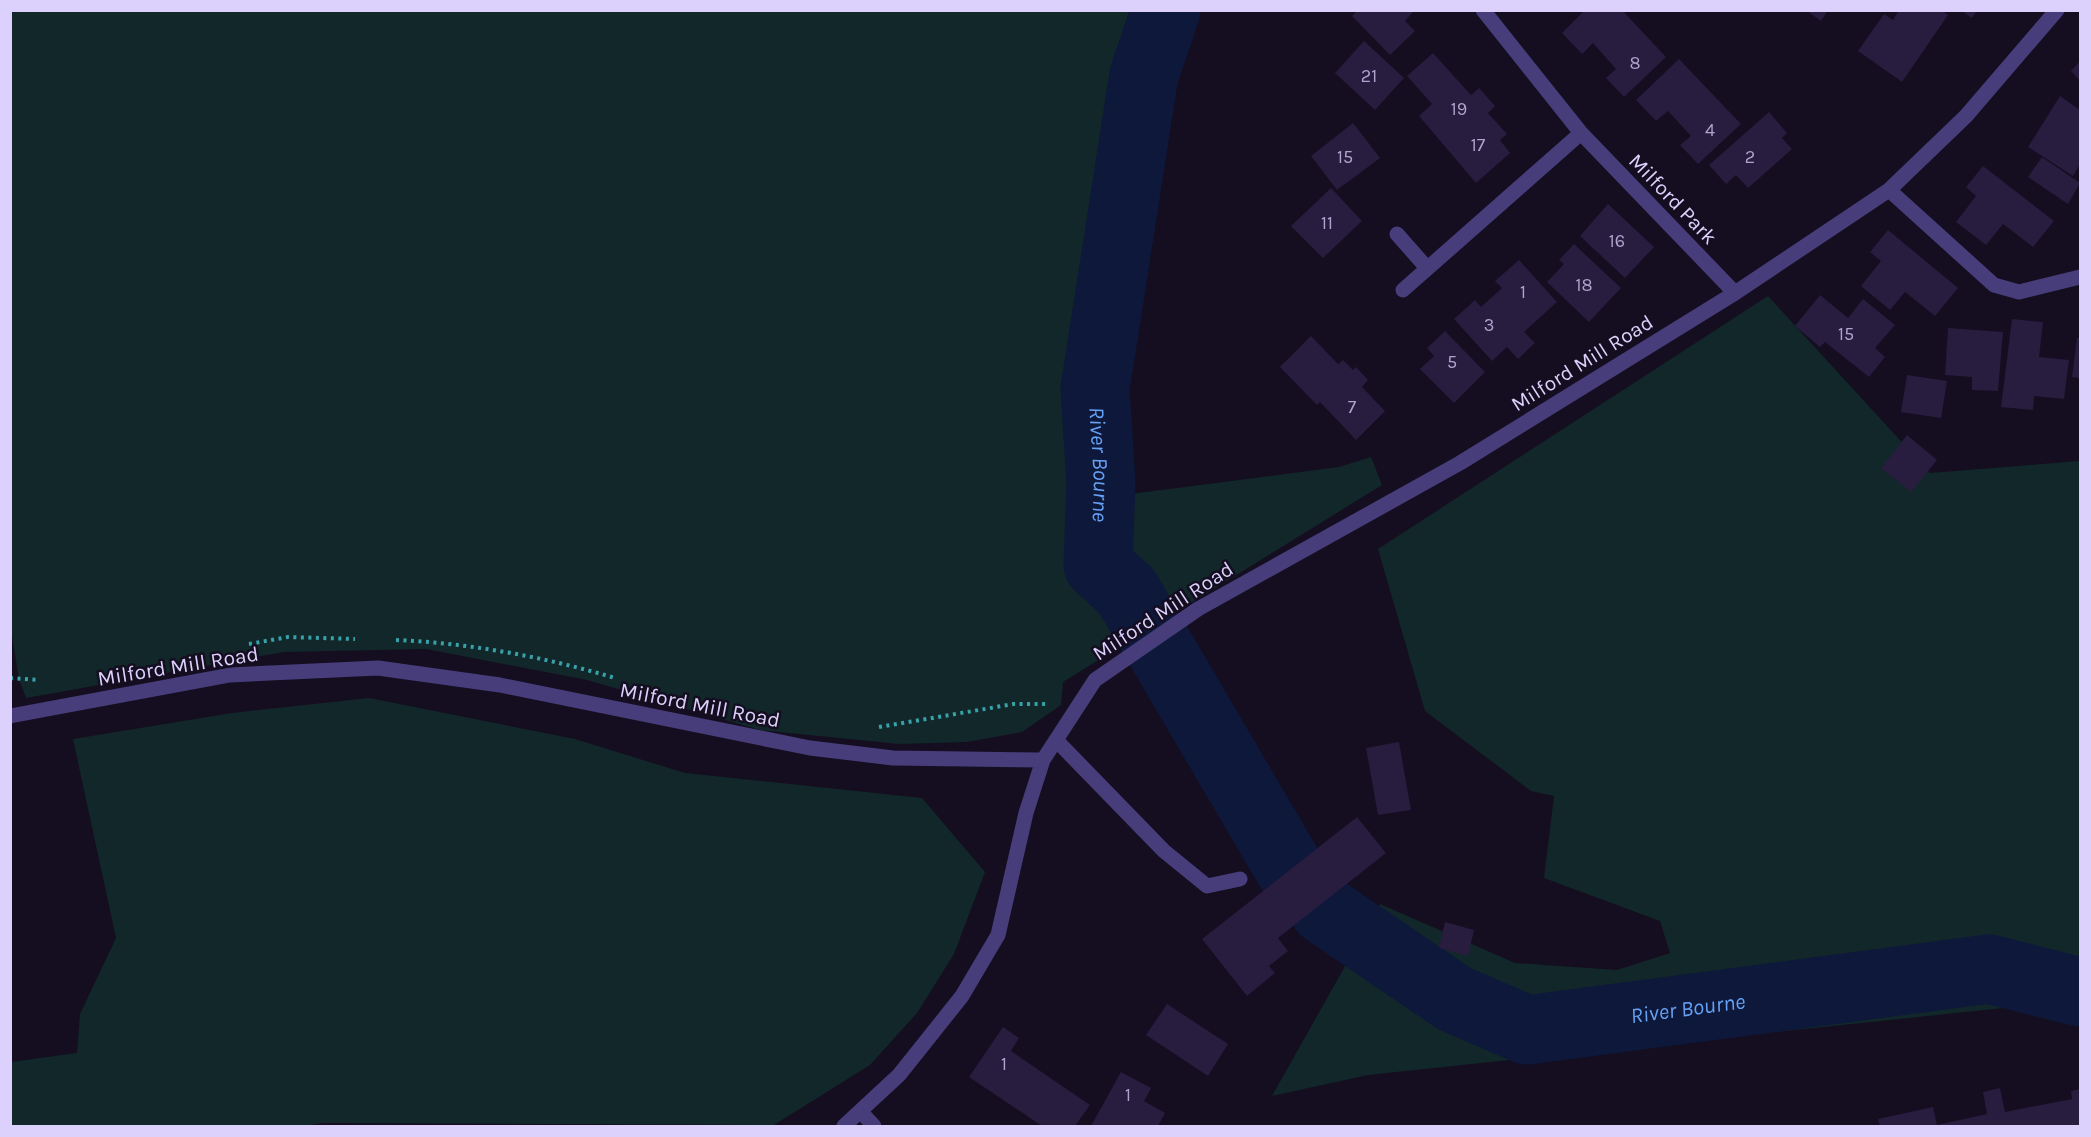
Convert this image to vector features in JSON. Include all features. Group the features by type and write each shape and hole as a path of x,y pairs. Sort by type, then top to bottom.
{"street":[{"name":"Milford Park","path":"1484,10 1581,133 1735,293"},
{"name":"Milford Mill Road","path":"14,715 230,675 378,668 500,685 810,748 893,758 1043,760 1095,680 1198,609 1460,463 1735,293 1889,190 1966,117 2057,10"},
{"path":"1403,290 1581,133"},
{"path":"1889,190 1994,285 2019,292 2080,277"},
{"path":"1397,234 1427,268"},
{"path":"1056,740 1164,851 1207,886 1240,879"},
{"path":"844,1126 899,1074 962,996 998,935 1026,813 1043,760"},
{"path":"861,1112 874,1126"}],"green space":[{"path":"10,11 1149,11 1103,171 1076,501 1339,467 1371,457 1382,485 1063,682 1061,705 1022,732 967,742 899,744 760,730 587,680 426,649 284,652 26,698 19,679 10,624"},
{"path":"1768,296 1930,473 2080,461 2080,1000 1368,1075 1272,1096 1380,904 1515,963 1617,970 1670,953 1660,921 1544,878 1554,796 1531,791 1425,711 1378,549"},
{"path":"369,698 575,739 685,773 922,798 985,872 954,954 917,1013 870,1065 774,1125 323,1123 304,1126 11,1126 11,1062 77,1053 80,1014 116,938 73,739 232,713"}],"building":[{"path":"1358,10 1415,10 1405,21 1415,31 1390,55 1352,16"},
{"path":"1585,10 1622,10 1666,57 1624,97 1606,78 1616,69 1593,43 1582,54 1562,33"},
{"path":"1806,10 1828,10 1821,21"},
{"path":"1899,10 1942,10 1948,15 1902,82 1858,51 1884,14 1893,20"},
{"path":"1960,10 1977,10 1972,18"},
{"path":"1364,41 1404,78 1375,110 1335,73"},
{"path":"1433,53 1471,95 1479,88 1495,106 1488,113 1507,134 1500,140 1510,153 1476,183 1419,116 1432,104 1407,76"},
{"path":"1679,59 1741,124 1698,164 1680,145 1691,136 1668,111 1656,121 1636,100"},
{"path":"2080,61 2080,81 2071,71"},
{"path":"2060,96 2080,110 2080,164 2073,176 2028,147"},
{"path":"1769,112 1787,133 1782,138 1792,149 1748,188 1736,175 1726,184 1709,165"},
{"path":"1353,123 1380,158 1337,190 1311,156"},
{"path":"2042,157 2080,183 2068,204 2028,177"},
{"path":"1983,166 2054,221 2033,247 2003,224 1986,245 1956,222 1976,196 1966,187"},
{"path":"1331,188 1362,221 1323,258 1291,226"},
{"path":"1608,204 1654,247 1625,278 1580,236"},
{"path":"1888,230 1958,288 1935,316 1905,292 1890,310 1861,286 1881,261 1870,252"},
{"path":"1574,244 1621,288 1589,322 1547,282 1564,264 1559,260"},
{"path":"1519,260 1557,302 1524,332 1535,343 1518,359 1507,347 1492,361 1454,319 1475,300 1481,307 1502,288 1495,281"},
{"path":"1820,295 1848,318 1863,299 1895,325 1875,348 1885,357 1869,377 1825,342 1820,347 1795,326"},
{"path":"2012,319 2043,322 2039,357 2069,360 2064,399 2034,396 2033,410 2001,407"},
{"path":"1948,328 2003,332 1998,391 1972,390 1972,377 1945,375"},
{"path":"1445,331 1485,372 1454,403 1420,369 1434,356 1427,348"},
{"path":"1311,336 1338,364 1343,360 1353,370 1356,367 1368,380 1362,387 1385,411 1356,440 1320,402 1317,405 1280,367"},
{"path":"2077,338 2080,338 2080,378 2072,377"},
{"path":"1907,375 1947,381 1941,418 1901,412"},
{"path":"1907,435 1937,460 1911,492 1881,468"},
{"path":"1399,742 1411,810 1378,815 1366,748"},
{"path":"1357,817 1386,853 1278,938 1288,951 1269,966 1275,973 1247,996 1202,939"},
{"path":"1445,922 1474,930 1468,956 1439,948"},
{"path":"1167,1004 1228,1044 1208,1076 1146,1035"},
{"path":"1003,1027 1019,1038 1011,1051 1090,1105 1075,1126 1042,1126 969,1077"},
{"path":"1121,1072 1151,1088 1144,1101 1165,1113 1158,1126 1091,1126"},
{"path":"2000,1088 2005,1112 2072,1099 2071,1091 2080,1089 2080,1126 1880,1126 1878,1119 1933,1107 1937,1125 1987,1114 1983,1092"}],"waterway":[{"name":"River Bourne","path":"1166,10 1144,75 1095,389 1101,482 1098,565 1127,592 1289,868"},
{"name":"River Bourne","path":"1324,910 1455,999 1527,1030 1989,969 2080,992"}]}
